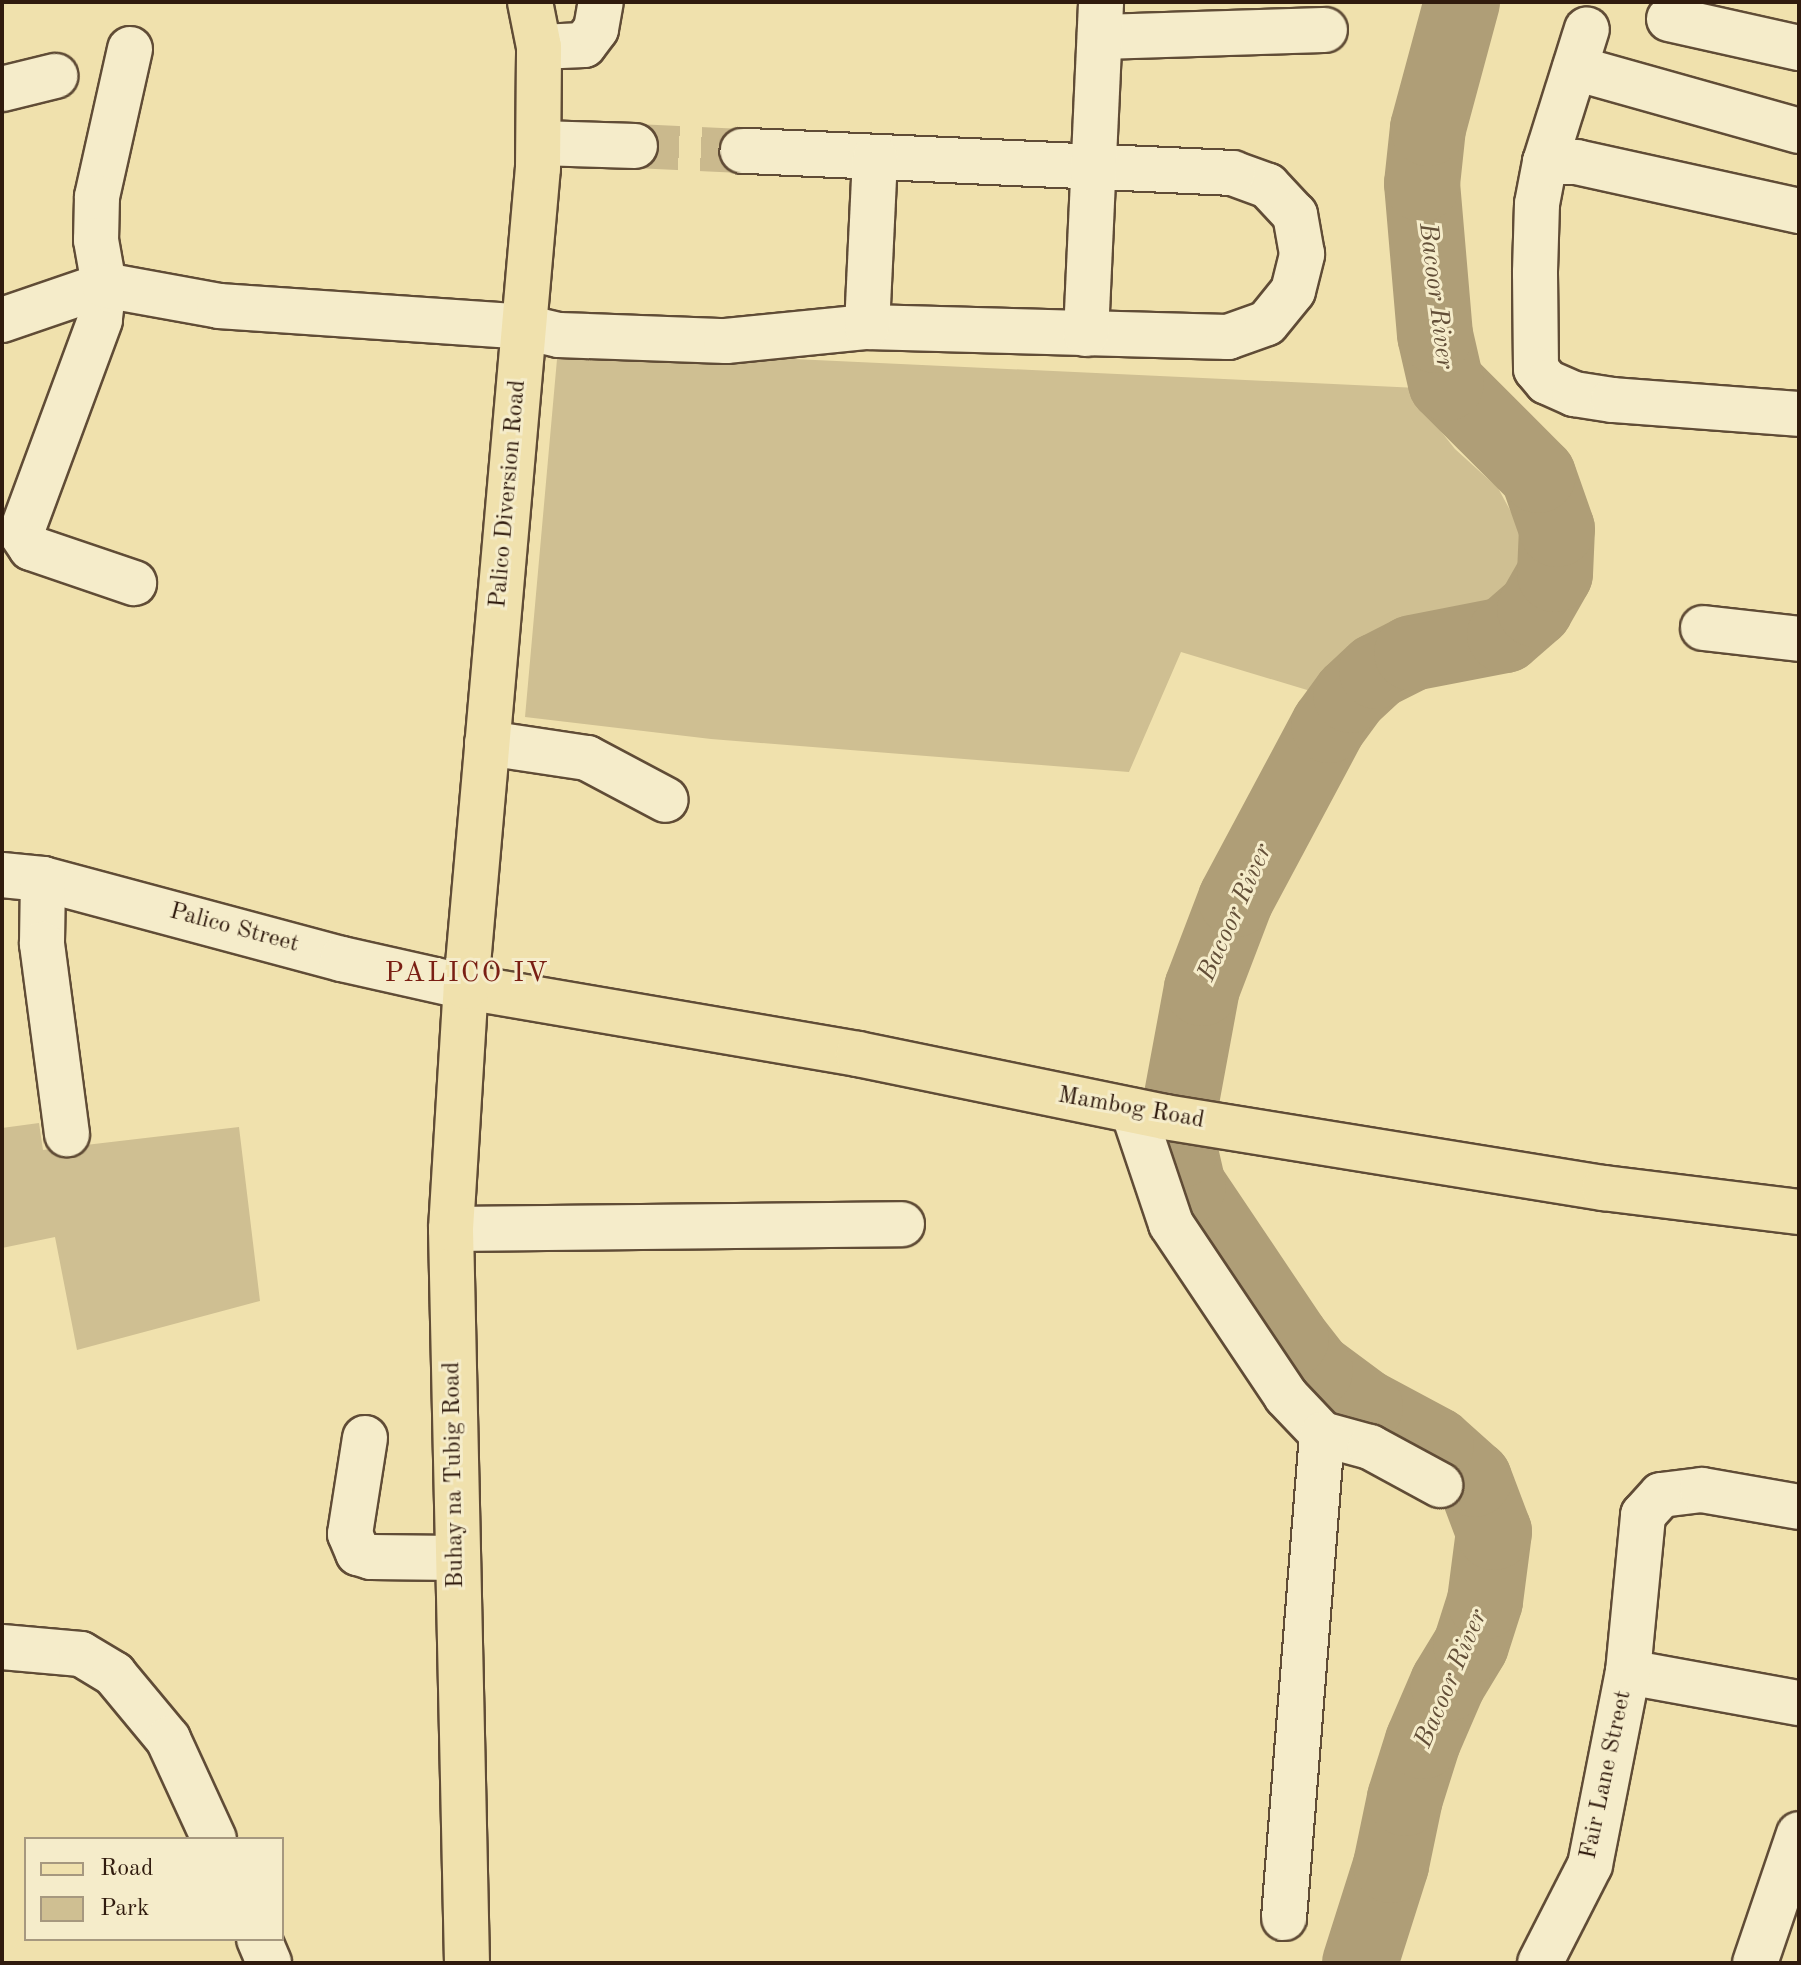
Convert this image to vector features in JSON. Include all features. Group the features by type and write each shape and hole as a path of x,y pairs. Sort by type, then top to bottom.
{"main road":[{"name":"Palico Diversion Road","path":"466,987 539,143 539,47 530,2"},
{"name":"Mambog Road","path":"466,987 858,1054 1149,1114 1604,1188 1799,1212"},
{"name":"Buhay na Tubig Road","path":"466,987 451,1229 467,1963"}],"street":[{"path":"539,47 584,45 596,29 601,2"},
{"path":"1086,334 1100,19 1325,30"},
{"path":"1669,19 1799,48"},
{"path":"130,49 97,197 96,240 104,285 100,320 21,533 31,548 134,583"},
{"path":"1799,131 1581,49 1545,162 1537,204 1535,352 1536,369 1547,382 1574,394 1613,400 1799,414"},
{"path":"2,89 55,76"},
{"path":"539,143 635,146"},
{"path":"2,320 104,285 219,306 524,327 559,335 726,341 867,327 1228,337 1267,323 1293,291 1302,254 1295,215 1268,186 1233,173 742,151"},
{"path":"867,327 875,157"},
{"path":"1545,162 1577,162 1799,211"},
{"path":"1703,628 1799,639"},
{"path":"487,743 587,758 666,800"},
{"path":"22,877 42,944 67,1134"},
{"name":"Palico Street","path":"22,877 342,959 466,987"},
{"path":"1149,1114 1171,1224 1286,1396 1322,1434 1370,1447 1440,1485"},
{"path":"451,1229 902,1224"},
{"path":"1284,1918 1322,1434"},
{"path":"365,1438 350,1534 358,1553 371,1557 457,1558"},
{"name":"Fair Lane Street","path":"1540,1963 1590,1865 1628,1672 1643,1515 1661,1495 1702,1490 1799,1507"},
{"path":"2,1647 81,1654 114,1674 168,1739 213,1837"},
{"path":"1628,1672 1799,1703"},
{"path":"1755,1963 1799,1834"},
{"path":"260,1941 269,1963"}],"green space":[{"path":"558,348 1418,388 1427,414 1455,449 1498,488 1523,534 1525,562 1520,594 1493,615 1411,633 1369,653 1327,696 1181,652 1129,772 711,739 525,717"},
{"path":"39,1123 43,1150 239,1127 260,1301 77,1350 55,1237 2,1248 2,1128"}],"waterway":[{"name":"Bacoor River","path":"1360,1963 1391,1865 1405,1798 1423,1741 1448,1683 1471,1645 1485,1601 1494,1532 1474,1479 1436,1445 1365,1407 1315,1370 1291,1339 1188,1186 1180,1150 1179,1112 1202,988 1236,899 1329,725 1351,695 1377,671 1412,653 1505,635 1535,609 1555,574 1557,529 1538,475 1446,383 1435,335 1422,184 1428,128 1462,2"}],"tunnel":[{"path":"635,146 742,151"}],"district":[{"name":"PALICO IV","path":"467,974"}]}
